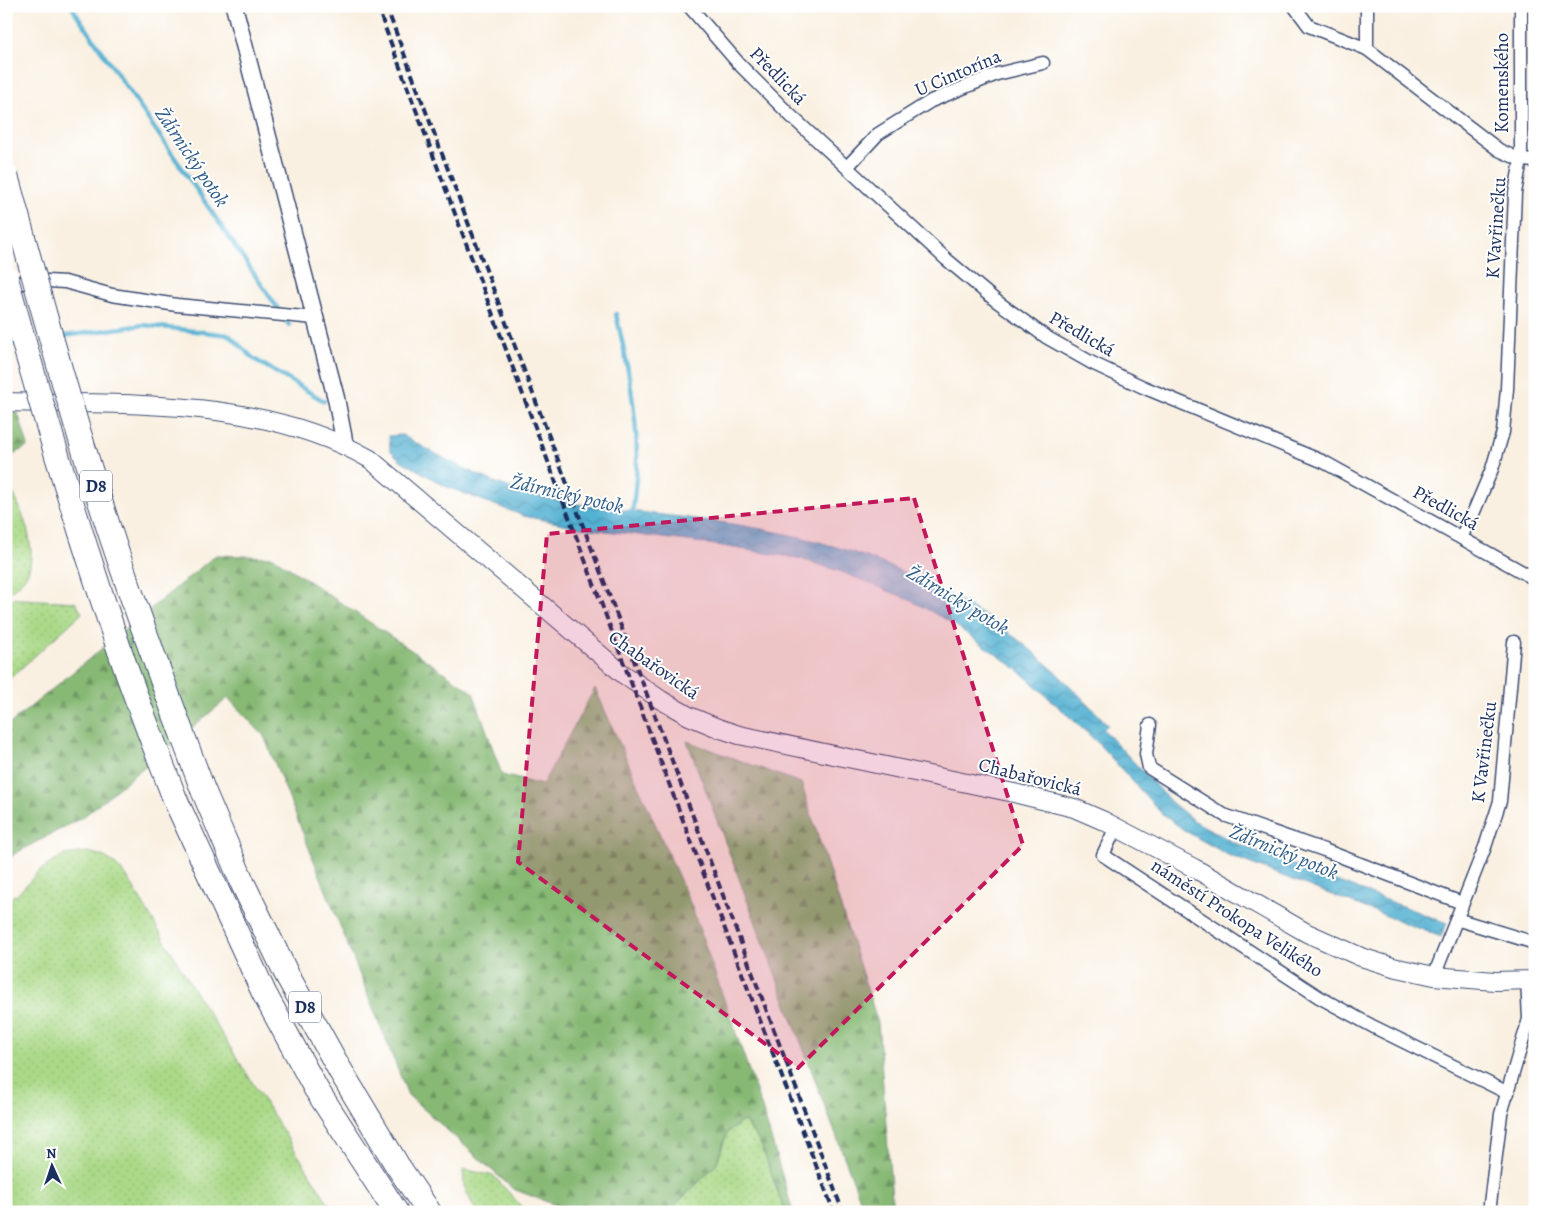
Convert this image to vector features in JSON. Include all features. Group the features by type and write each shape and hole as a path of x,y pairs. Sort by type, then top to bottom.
{"highway":[{"name":"D8","path":"6,176 112,540 155,664 203,790 243,884 287,975 340,1070 397,1165 430,1212"},
{"name":"D8","path":"6,278 85,544 128,673 175,799 219,897 274,1010 316,1089 396,1212"}],"main road":[{"name":"Chabařovická","path":"6,402 143,405 224,412 300,428 345,445 370,459 395,479 623,674 661,700 690,716 718,728 762,741 1045,800 1074,808 1116,827"},
{"name":"náměstí Prokopa Velikého","path":"1116,827 1194,868 1307,933 1361,957 1393,967 1434,976 1495,981 1531,980"}],"street":[{"path":"234,6 307,318 336,398 345,445"},
{"name":"Předlická","path":"689,6 747,71 791,116 946,259 995,300 1046,337 1092,363 1143,387 1324,462 1535,579"},
{"name":"K Vavřinečku","path":"1294,6 1309,26 1367,49 1498,150 1521,160 1514,193 1507,389 1503,432 1492,469 1461,537"},
{"path":"1367,6 1367,49"},
{"name":"Komenského","path":"1521,6 1521,160"},
{"name":"U Cintorína","path":"847,167 878,134 931,101 997,74 1043,63"},
{"path":"1521,160 1535,161"},
{"path":"6,290 29,280 65,282 112,295 177,305 307,318"},
{"name":"K Vavřinečku","path":"1456,919 1485,847 1500,801 1514,642"},
{"path":"1150,725 1146,754 1150,768 1224,815 1324,850 1462,903"},
{"name":"náměstí Prokopa Velikého","path":"1116,827 1103,855 1319,997 1350,1015 1508,1092 1529,1018 1531,980"},
{"path":"1434,976 1456,919 1535,943"},
{"path":"1489,1212 1496,1148 1508,1092"}],"highlighted area":[{"path":"914,498 1023,845 798,1068 518,862 547,534"}],"green space":[{"path":"6,413 18,413 28,446 6,459"},
{"path":"6,480 22,513 30,540 31,554 30,566 26,576 6,594"},
{"path":"216,555 273,557 473,692 502,775 542,785 595,688 691,905 762,1108 793,1212 785,1212 761,1145 744,1120 727,1133 716,1165 668,1212 574,1212 513,1189 408,1095 264,736 228,698 83,817 14,854 6,864 6,727"},
{"path":"6,598 75,602 82,613 6,682"},
{"path":"687,741 801,783 878,1023 893,1212 865,1212"},
{"path":"87,852 110,860 127,877 196,993 334,1212 6,1212 6,905 39,871 64,855"},
{"path":"744,1120 761,1144 785,1212 668,1212 716,1165 727,1132"},
{"path":"463,1169 494,1176 526,1212 476,1212 464,1186"}],"water":[{"path":"402,435 478,475 526,493 599,507 725,523 786,534 870,558 923,581 974,609 1042,659 1108,725 1103,729 1171,802 1193,820 1233,842 1447,923 1441,937 1228,855 1185,831 1161,813 1097,742 1017,669 952,623 910,600 842,572 797,558 696,542 582,528 524,516 447,487 400,460 390,450 389,436"}],"waterway":[{"name":"Ždírnický potok","path":"71,6 289,325"},
{"path":"616,314 633,404 637,441 637,466 632,516"},
{"name":"Ždírnický potok","path":"57,337 143,325 229,335 254,359 324,401"},
{"name":"Ždírnický potok","path":"6,345 17,343"}],"railway":[{"path":"377,6 674,797 834,1212"},
{"path":"386,6 843,1212"}]}
